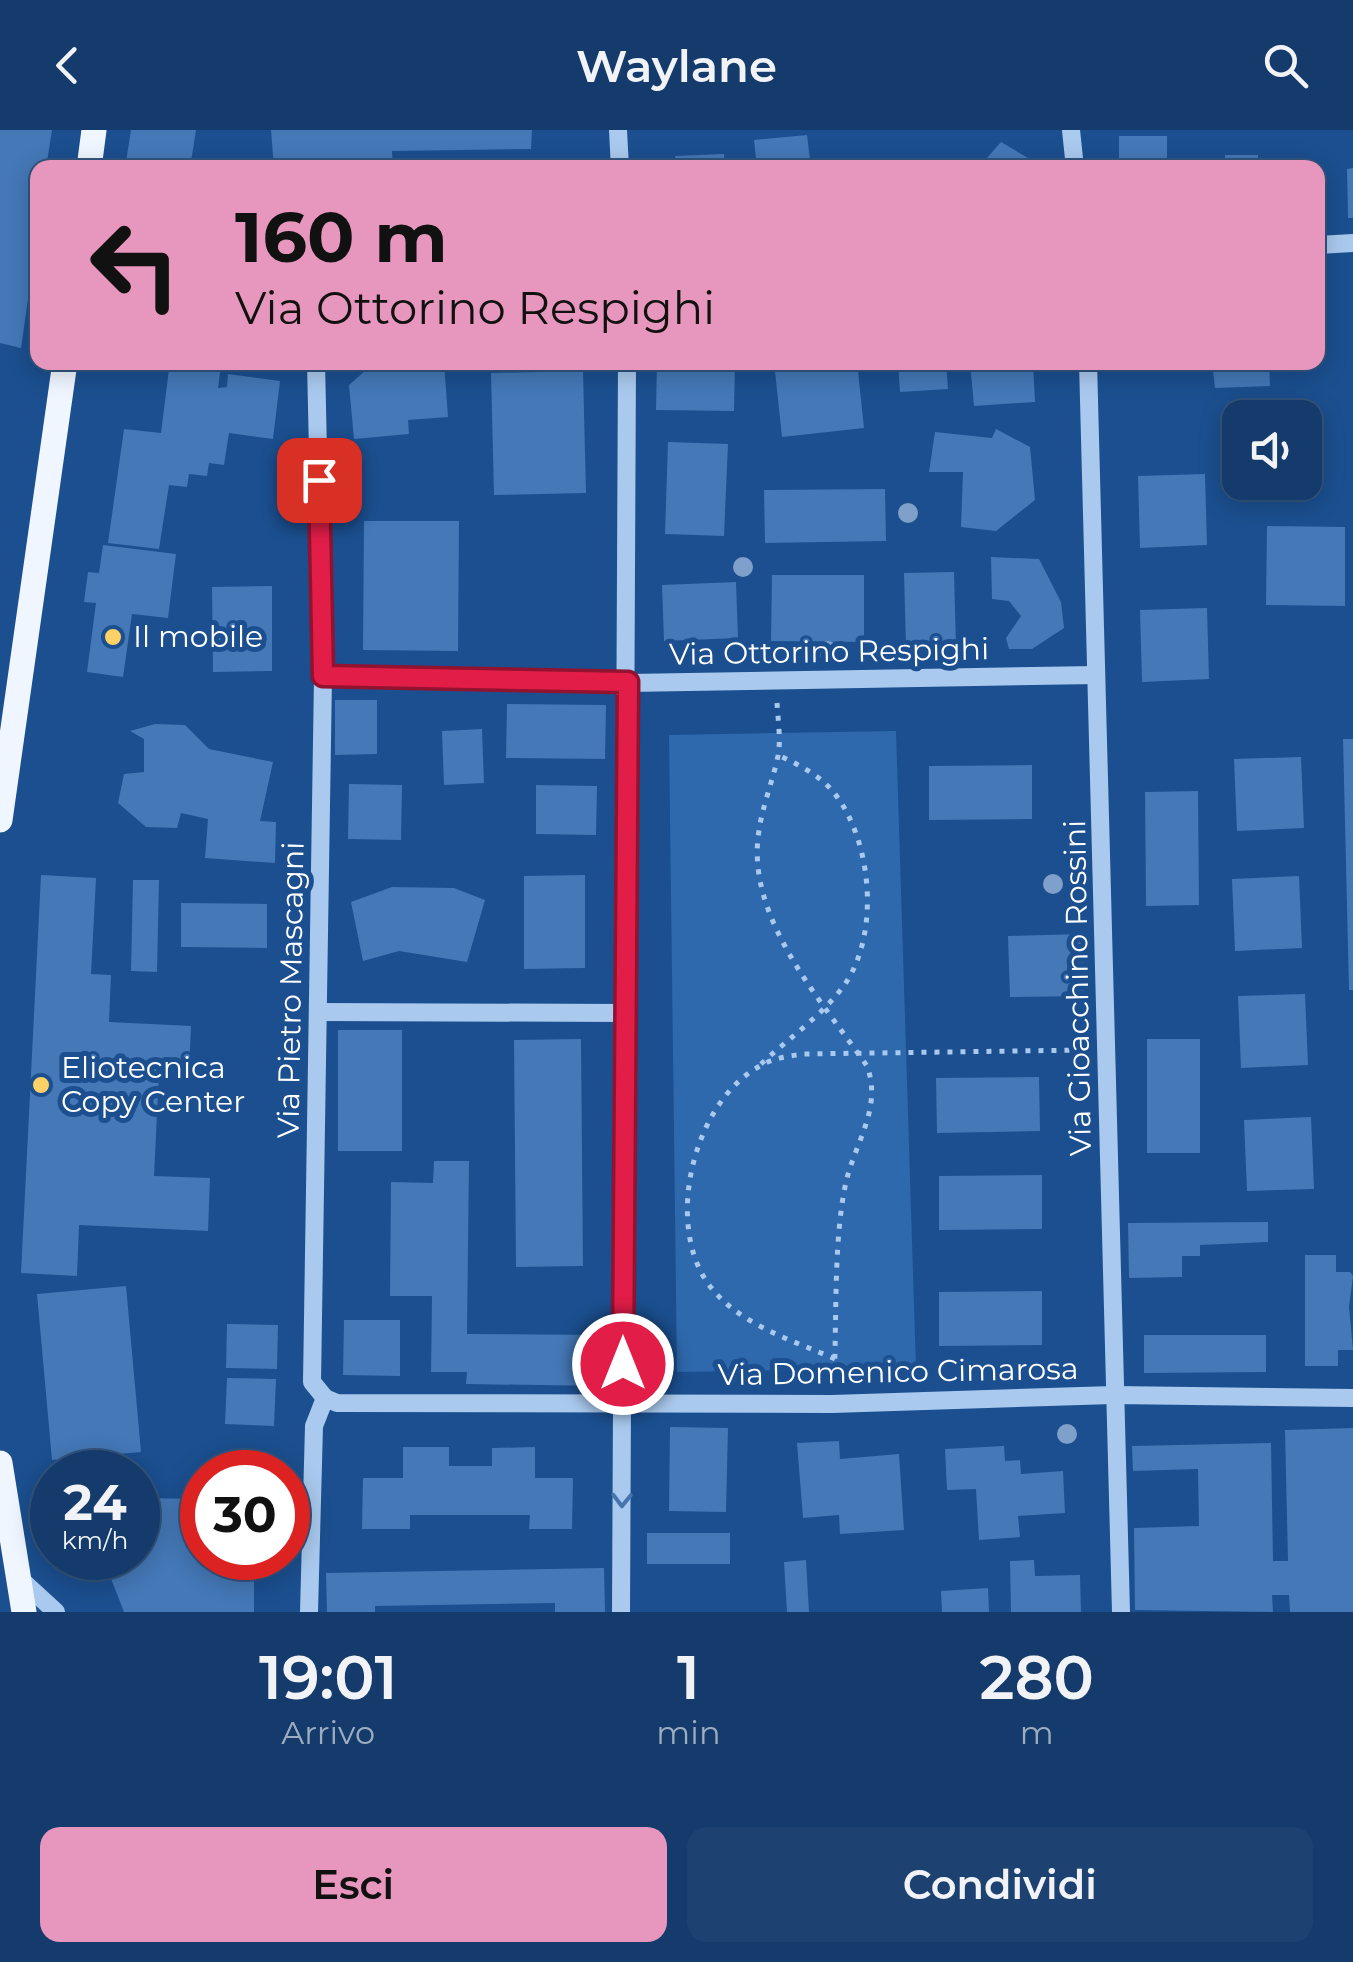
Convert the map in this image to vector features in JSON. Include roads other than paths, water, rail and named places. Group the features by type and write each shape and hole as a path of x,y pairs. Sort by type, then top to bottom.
{"main road":[{"path":"91,160 94,130"},
{"path":"0,820 64,370"},
{"path":"0,1463 24,1612"}],"street":[{"path":"618,130 620,160"},
{"path":"1071,130 1074,160"},
{"path":"1325,245 1353,243"},
{"name":"Via Pietro Mascagni","path":"308,1612 314,1426 325,1398 312,1382 323,676 316,370"},
{"path":"621,1612 627,370"},
{"name":"Via Gioacchino Rossini","path":"1088,370 1108,1049 1113,1395 1122,1612"},
{"name":"Via Ottorino Respighi","path":"323,676 628,682 1096,676"},
{"path":"318,1012 623,1013"},
{"name":"Via Domenico Cimarosa","path":"325,1398 337,1403 832,1404 1113,1395 1353,1398"},
{"path":"19,1578 56,1612"}],"place":[{"name":"Il mobile","path":"113,637"},
{"name":"Eliotecnica Copy Center","path":"41,1085"}]}
